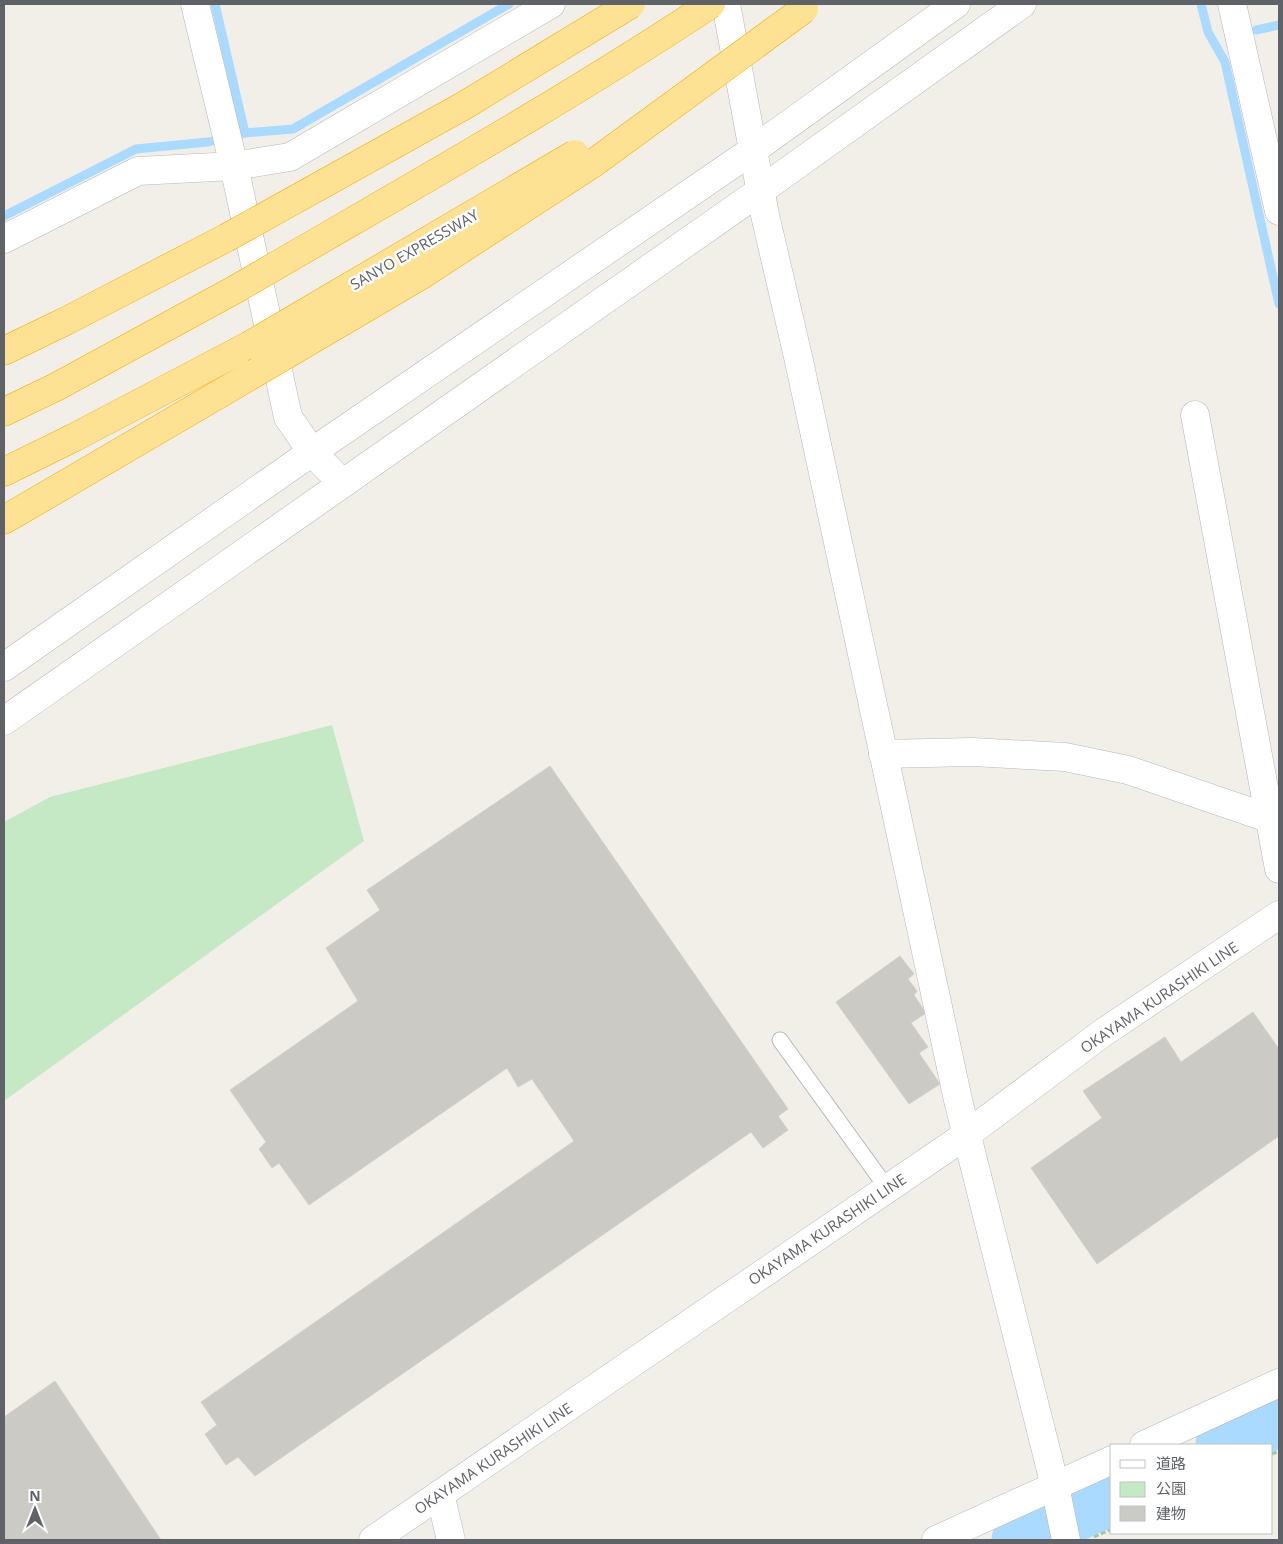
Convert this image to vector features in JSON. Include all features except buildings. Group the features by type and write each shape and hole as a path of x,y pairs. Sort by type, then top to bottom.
{"highway":[{"path":"4,351 226,238 465,105 631,4"},
{"path":"4,412 56,387 236,289 468,154 659,38 711,4"},
{"path":"4,520 420,276 595,162 808,6"},
{"name":"SANYO EXPRESSWAY","path":"4,472 250,345 603,138 808,6"}],"street":[{"path":"195,4 229,146 288,417 312,452 342,483"},
{"path":"4,239 138,171 229,146 290,157 551,4"},
{"path":"726,4 760,191 799,361 882,754 966,1135 1066,1540"},
{"path":"4,667 312,452 753,150 956,4"},
{"path":"4,721 760,191 1022,4"},
{"path":"1232,4 1279,211"},
{"path":"1195,415 1279,870"},
{"path":"882,754 972,752 1065,757 1128,770 1271,819"},
{"name":"OKAYAMA KURASHIKI LINE","path":"373,1540 966,1135 1104,1032 1279,915"},
{"path":"1146,1444 1279,1383"},
{"path":"936,1540 1056,1494 1110,1461"},
{"path":"440,1494 451,1540"}],"lane":[{"path":"780,1040 887,1188"}],"path":[{"path":"1087,1540 1110,1530"}],"green space":[{"path":"332,725 364,841 4,1101 4,822 50,797"}],"waterway":[{"path":"215,4 245,133"},
{"path":"4,216 136,149 208,142 245,133 293,129 509,4"},
{"path":"1201,4 1208,32 1225,62 1279,304"},
{"path":"1256,30 1279,25"},
{"path":"1225,1444 1279,1419"},
{"path":"1019,1540 1110,1498"}]}
